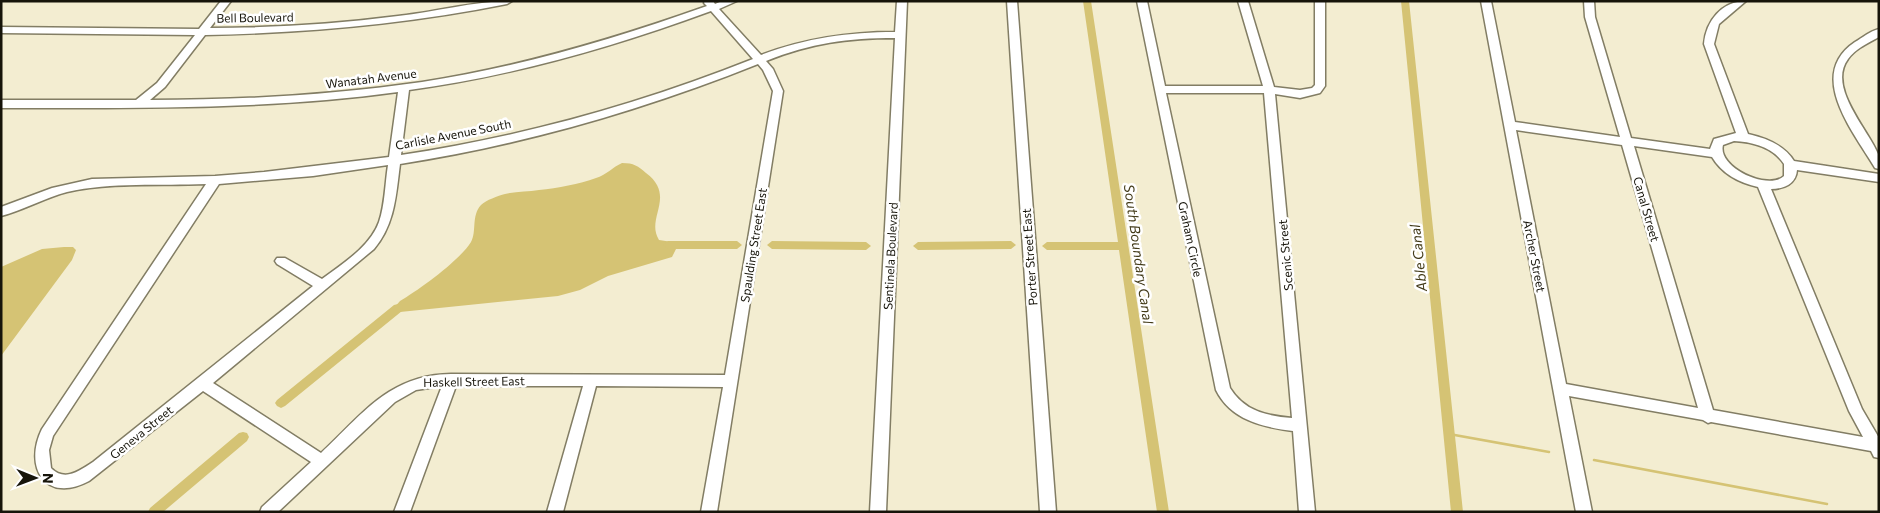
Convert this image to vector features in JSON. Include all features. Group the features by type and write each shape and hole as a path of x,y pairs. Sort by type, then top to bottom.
{"street":[{"path":"138,104 161,85 226,1"},
{"name":"Bell Boulevard","path":"1,30 203,31 342,26 415,18 507,1"},
{"name":"Wanatah Avenue","path":"1,104 222,104 404,88 467,77 552,58 632,36 711,4 732,1"},
{"name":"Sentinela Boulevard","path":"878,512 902,1"},
{"name":"Porter Street East","path":"1012,1 1048,512"},
{"name":"Graham Circle","path":"1142,1 1223,390 1228,401 1238,410 1249,416 1299,425"},
{"name":"Scenic Street","path":"1243,1 1270,90 1307,512"},
{"path":"1160,89 1270,90 1300,94 1315,92 1320,86 1320,1"},
{"name":"Archer Street","path":"1486,1 1584,512"},
{"name":"Canal Street","path":"1589,1 1590,17 1708,417"},
{"path":"1741,1 1723,13 1714,22 1708,44 1743,137"},
{"name":"Spaulding Street East","path":"709,512 777,103 777,85 768,69 711,4"},
{"path":"1879,32 1848,53 1841,62 1838,73 1838,87 1879,166"},
{"name":"Carlisle Avenue South","path":"1,212 41,195 83,185 215,180 318,171 394,160 490,142 591,117 698,84 802,44 832,38 901,35"},
{"name":"Geneva Street","path":"215,180 47,433 40,452 45,471 58,482 71,482 85,476 363,253 381,232 387,216 404,88"},
{"path":"1510,124 1716,154"},
{"path":"1743,137 1772,147 1786,158 1791,165 1793,173 1790,178 1784,183 1763,184 1750,181 1720,162 1715,148 1718,142 1724,138 1743,137"},
{"path":"1791,165 1879,178"},
{"path":"1763,184 1856,411 1876,449"},
{"path":"281,261 322,286"},
{"path":"402,512 452,380"},
{"name":"Haskell Street East","path":"266,512 400,390 412,384 424,381 452,380 731,381"},
{"path":"555,512 591,381"},
{"path":"202,383 322,461"},
{"path":"1561,389 1876,449"}],"shaded area":[{"path":"622,163 633,164 655,182 659,190 660,199 655,223 656,232 659,240 679,243 672,257 608,276 580,290 558,296 400,312 393,309 400,301 418,290 466,249 473,238 478,209 486,201 509,193 535,191 583,182 600,177"},
{"path":"73,247 76,250 72,260 1,356 1,267 42,249"}],"waterway":[{"name":"South Boundary Canal","path":"1087,1 1163,512"},
{"name":"Able Canal","path":"1405,1 1457,512"},
{"path":"668,245 737,245"},
{"path":"772,245 866,246"},
{"path":"918,246 1011,245"},
{"path":"1047,246 1123,246"},
{"path":"281,403 398,308"},
{"path":"1449,434 1549,452"},
{"path":"154,512 243,437"},
{"path":"1594,460 1827,504"}]}
